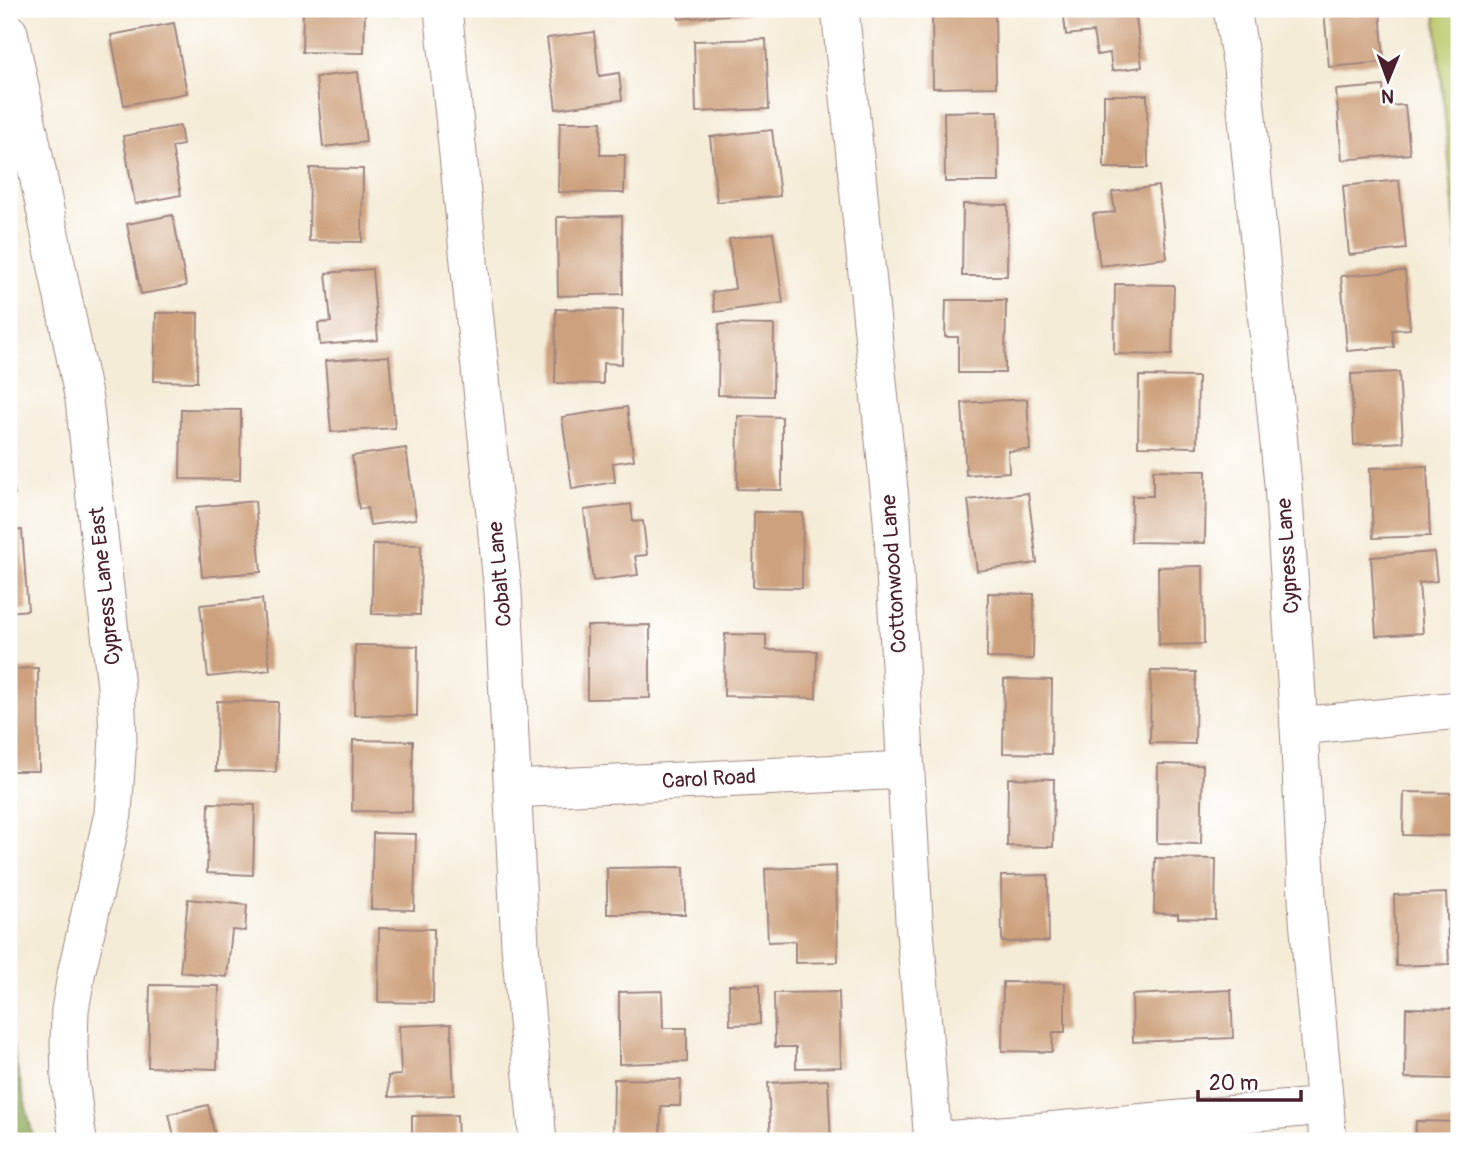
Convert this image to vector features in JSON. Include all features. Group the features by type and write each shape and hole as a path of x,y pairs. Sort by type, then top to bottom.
{"street":[{"name":"Cobalt Lane","path":"443,9 503,592 520,945 538,1141"},
{"name":"Cottonwood Lane","path":"840,9 891,519 914,920 934,1141"},
{"name":"Cypress Lane","path":"1232,9 1242,67 1283,484 1308,919 1326,1123"},
{"name":"Cypress Lane East","path":"9,33 84,400 116,687 118,738 113,814 77,970 71,1010 70,1079 78,1141"},
{"path":"1299,726 1459,710"},
{"name":"Carol Road","path":"513,789 906,770"},
{"path":"934,1141 1326,1123"}],"green space":[{"path":"1435,9 1459,9 1459,270"},
{"path":"9,1034 11,1042 34,1141 9,1141"}],"building":[{"path":"303,9 365,9 364,53 302,52"},
{"path":"678,9 749,9 750,13 679,19"},
{"path":"1063,9 1135,9 1142,67 1112,71 1110,53 1097,55 1093,32 1066,35"},
{"path":"1324,9 1380,9 1384,62 1329,67"},
{"path":"995,11 996,87 933,88 932,13"},
{"path":"174,23 187,93 124,105 111,35"},
{"path":"594,32 599,76 619,73 622,100 556,109 547,38"},
{"path":"766,39 769,109 696,112 694,41"},
{"path":"358,72 366,142 323,147 316,77"},
{"path":"1383,86 1385,106 1405,105 1410,154 1342,160 1336,90"},
{"path":"1104,95 1147,95 1148,168 1104,168"},
{"path":"998,111 999,182 945,182 944,112"},
{"path":"560,122 601,122 600,155 625,155 624,193 558,192"},
{"path":"180,126 183,145 172,147 181,195 135,204 123,136"},
{"path":"772,130 780,196 717,202 710,137"},
{"path":"310,168 363,169 362,242 309,241"},
{"path":"1399,180 1406,249 1349,255 1343,186"},
{"path":"1158,186 1167,258 1100,266 1093,214 1115,212 1112,192"},
{"path":"963,204 1008,205 1007,276 962,276"},
{"path":"173,215 186,286 141,294 127,224"},
{"path":"622,216 623,294 558,296 557,217"},
{"path":"773,233 783,303 715,312 712,292 735,289 729,239"},
{"path":"372,269 378,340 320,345 318,323 331,322 326,273"},
{"path":"1405,271 1410,329 1392,330 1394,347 1347,351 1341,276"},
{"path":"1115,284 1174,285 1172,355 1114,354"},
{"path":"946,300 1006,300 1005,373 958,373 958,337 945,337"},
{"path":"556,309 623,310 622,364 603,363 603,384 555,383"},
{"path":"156,313 198,313 197,382 154,381"},
{"path":"719,324 774,325 773,396 718,395"},
{"path":"389,356 395,428 331,432 325,361"},
{"path":"1399,372 1403,442 1354,445 1351,374"},
{"path":"1139,376 1198,377 1197,447 1138,446"},
{"path":"1027,399 1030,450 1008,451 1009,472 966,475 962,403"},
{"path":"627,407 634,460 613,463 615,482 572,489 562,417"},
{"path":"181,409 241,410 240,480 180,479"},
{"path":"738,416 782,417 782,490 737,489"},
{"path":"406,448 416,519 370,525 367,508 359,509 352,456"},
{"path":"9,466 15,495 9,496"},
{"path":"1427,466 1430,536 1373,538 1370,468"},
{"path":"1153,470 1206,471 1205,543 1131,542 1132,496 1153,496"},
{"path":"1028,493 1037,563 977,571 968,500"},
{"path":"255,501 261,572 202,577 196,507"},
{"path":"631,504 633,522 643,521 647,555 635,556 638,575 593,581 584,510"},
{"path":"754,512 803,513 802,588 753,587"},
{"path":"22,530 28,610 9,612 9,531"},
{"path":"373,544 421,545 420,615 372,614"},
{"path":"1434,552 1437,581 1419,583 1423,633 1376,636 1371,557"},
{"path":"1203,566 1204,644 1159,645 1158,567"},
{"path":"988,593 1034,594 1033,659 987,658"},
{"path":"262,599 270,670 208,677 200,605"},
{"path":"650,625 650,698 587,699 587,626"},
{"path":"725,634 766,635 766,650 817,651 816,698 724,696"},
{"path":"355,645 418,646 417,716 354,715"},
{"path":"38,668 39,771 9,771 9,669"},
{"path":"1151,671 1196,672 1195,744 1150,743"},
{"path":"1004,679 1052,680 1051,754 1003,753"},
{"path":"217,701 278,702 276,772 216,771"},
{"path":"353,740 413,741 412,812 352,811"},
{"path":"1158,764 1203,765 1201,844 1157,843"},
{"path":"1008,778 1054,779 1053,847 1007,846"},
{"path":"1404,792 1459,793 1459,836 1403,835"},
{"path":"209,803 255,805 253,875 207,873"},
{"path":"373,833 416,834 414,910 371,909"},
{"path":"1155,858 1216,859 1215,919 1178,918 1178,914 1154,913"},
{"path":"836,866 838,962 795,963 795,941 768,942 765,869"},
{"path":"684,867 685,914 607,914 607,868"},
{"path":"1048,875 1049,941 1002,942 1001,876"},
{"path":"1446,893 1449,964 1396,966 1394,895"},
{"path":"188,899 247,905 245,931 232,930 227,977 180,972"},
{"path":"379,928 434,929 433,1003 378,1002"},
{"path":"1003,982 1065,983 1065,1032 1053,1032 1052,1052 1002,1051"},
{"path":"760,984 760,1024 730,1025 729,985"},
{"path":"150,985 219,986 217,1069 148,1067"},
{"path":"1231,990 1233,1038 1133,1042 1132,995"},
{"path":"662,991 663,1028 687,1028 687,1062 619,1064 619,992"},
{"path":"839,992 841,1067 796,1068 796,1047 775,1047 774,993"},
{"path":"1406,1008 1459,1009 1458,1079 1405,1078"},
{"path":"451,1024 454,1095 389,1097 388,1076 401,1075 399,1026"},
{"path":"614,1079 681,1080 680,1106 661,1106 660,1141 613,1141"},
{"path":"828,1080 831,1141 771,1141 768,1083"},
{"path":"208,1105 216,1141 175,1141 169,1114"},
{"path":"457,1115 458,1141 412,1141 412,1116"},
{"path":"1416,1121 1459,1122 1459,1141 1415,1141"}]}
